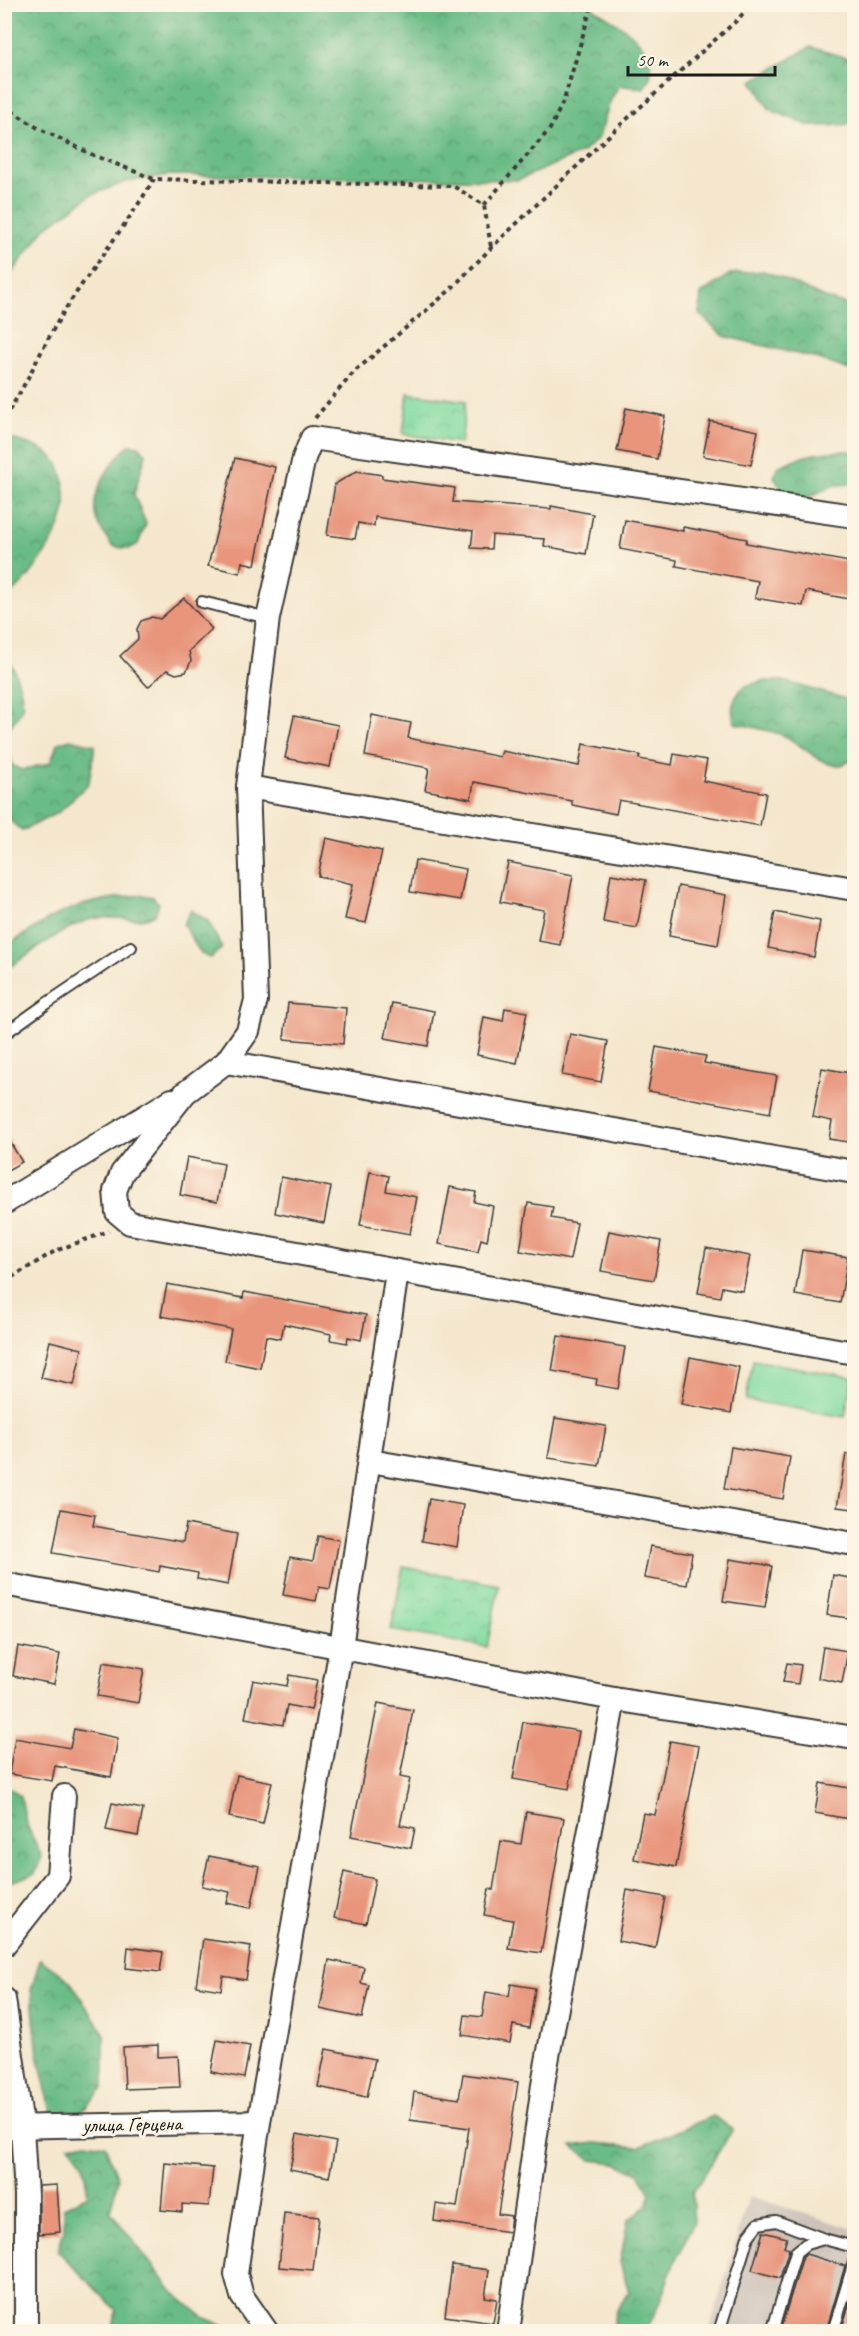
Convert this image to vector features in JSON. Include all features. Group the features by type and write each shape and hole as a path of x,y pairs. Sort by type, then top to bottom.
{"street":[{"path":"4,1203 184,1092 225,1062 248,1031 256,1000 248,787 268,618 304,458 312,438 855,516"},
{"path":"248,787 855,889"},
{"path":"225,1062 855,1173"},
{"path":"184,1092 122,1173 115,1191 117,1212 130,1223 855,1353"},
{"path":"267,2331 242,2296 236,2274 259,2122 342,1647 397,1272"},
{"path":"370,1461 855,1544"},
{"path":"4,1584 614,1699 855,1738"},
{"path":"508,2331 544,2078 614,1699"},
{"path":"4,1946 58,1876 64,1796"},
{"path":"4,1999 13,2127 26,2195 26,2326"},
{"name":"улица Герцена","path":"13,2127 259,2122"}],"lane":[{"path":"202,602 268,618"},
{"path":"4,1034 131,947"},
{"path":"719,2331 748,2236 758,2224 776,2221 824,2239 855,2247"},
{"path":"772,2331 796,2252 806,2244 824,2239"},
{"path":"833,2331 855,2262"}],"path":[{"path":"484,205 549,129 564,100 592,4"},
{"path":"312,438 315,418 354,372 449,291 491,248 752,4"},
{"path":"4,106 38,128 93,155 154,178 453,186 484,205 491,248"},
{"path":"4,418 23,391 66,307 141,201 154,178"},
{"path":"4,1282 55,1251 130,1223"}],"shaded area":[{"path":"749,2196 854,2229 854,2331 709,2332"}],"green space":[{"path":"5,4 591,5 639,42 649,61 651,74 643,89 619,85 610,102 599,137 583,152 518,180 169,175 126,182 91,195 44,229 5,283"},
{"path":"810,47 854,60 854,125 810,126 770,110 752,81"},
{"path":"763,271 829,300 854,306 854,373 818,359 724,336 699,314 701,294 730,274"},
{"path":"408,393 466,401 461,443 403,434"},
{"path":"4,437 38,448 54,459 62,475 65,489 65,507 62,518 50,544 33,571 5,597"},
{"path":"129,445 139,446 146,454 134,494 146,524 138,544 129,549 112,546 97,521 95,503 105,475"},
{"path":"849,451 854,453 854,484 835,485 804,499 784,494 774,477 778,467 804,456"},
{"path":"5,654 18,680 22,696 21,711 7,736 12,765 21,770 50,763 58,743 70,739 95,745 89,783 59,812 22,831 7,818 5,820"},
{"path":"763,681 783,681 854,701 854,758 845,764 828,763 785,736 735,723 732,709 737,695 746,686"},
{"path":"143,895 153,897 159,904 155,914 141,919 100,918 82,922 59,934 5,970 5,947 50,919 88,903"},
{"path":"191,910 208,921 222,948 211,958 201,954 183,924"},
{"path":"753,1360 852,1377 845,1417 746,1400"},
{"path":"403,1567 499,1585 487,1647 391,1630"},
{"path":"4,1783 21,1797 26,1823 42,1857 35,1874 10,1882 5,1868"},
{"path":"40,1959 70,1981 104,2033 104,2087 79,2115 51,2112 38,2055 31,1990"},
{"path":"713,2116 733,2129 692,2194 694,2222 675,2261 654,2317 644,2331 611,2331 616,2311 629,2292 620,2262 628,2220 647,2205 650,2194 639,2173 616,2163 591,2160 572,2146 595,2143 639,2147"},
{"path":"86,2142 105,2145 118,2179 110,2211 173,2292 203,2317 236,2331 113,2331 116,2310 58,2251 64,2230 64,2207 88,2195 83,2163 69,2145"}],"building":[{"path":"626,408 665,416 657,459 617,451"},
{"path":"710,421 758,431 751,465 703,456"},
{"path":"235,458 275,467 255,565 242,562 240,573 208,566"},
{"path":"357,471 382,475 382,478 455,488 453,502 551,509 551,506 593,514 586,554 544,546 545,539 492,535 491,549 471,548 473,531 375,517 374,526 358,523 355,539 327,535 335,484"},
{"path":"625,520 683,531 683,527 747,539 746,543 855,563 855,600 806,591 803,606 755,598 758,581 676,566 677,560 620,549"},
{"path":"184,598 212,629 189,651 191,661 186,672 176,674 167,670 148,687 120,656 138,639 137,629 141,621 152,617 160,619"},
{"path":"372,715 411,723 408,738 500,757 502,751 579,766 583,744 640,755 639,759 672,765 674,754 707,760 703,781 766,793 760,826 619,800 616,814 572,805 572,801 474,782 471,799 425,790 429,768 365,756"},
{"path":"294,716 338,725 330,767 285,758"},
{"path":"326,838 382,851 366,923 345,919 353,884 318,876"},
{"path":"415,860 466,869 460,900 410,892"},
{"path":"508,862 573,875 560,945 538,941 544,910 500,902"},
{"path":"611,874 646,880 637,928 603,922"},
{"path":"678,886 726,895 718,945 669,936"},
{"path":"775,912 820,921 814,957 768,948"},
{"path":"288,1003 346,1008 343,1044 284,1039"},
{"path":"392,1003 434,1011 428,1046 385,1038"},
{"path":"505,1008 527,1012 517,1063 477,1055 484,1017 503,1021"},
{"path":"570,1034 608,1041 601,1082 562,1075"},
{"path":"656,1047 706,1056 704,1063 777,1076 770,1113 648,1091"},
{"path":"822,1068 855,1074 855,1143 829,1139 832,1121 813,1117"},
{"path":"4,1132 22,1162 4,1172"},
{"path":"187,1157 224,1164 217,1202 180,1195"},
{"path":"370,1172 389,1176 386,1191 417,1197 410,1234 360,1225"},
{"path":"281,1177 331,1187 324,1223 275,1213"},
{"path":"450,1187 476,1192 474,1202 493,1206 487,1241 481,1239 478,1252 439,1244"},
{"path":"528,1203 553,1207 551,1218 577,1223 570,1260 520,1251"},
{"path":"609,1231 661,1241 654,1280 601,1271"},
{"path":"706,1248 750,1256 743,1291 722,1287 720,1297 698,1293"},
{"path":"802,1250 848,1257 840,1303 795,1295"},
{"path":"167,1284 243,1298 244,1292 366,1315 361,1340 348,1337 347,1343 330,1340 331,1334 284,1324 281,1339 266,1336 260,1368 225,1361 231,1329 161,1316"},
{"path":"558,1336 625,1347 618,1389 596,1385 597,1379 552,1371"},
{"path":"50,1341 82,1349 74,1385 41,1378"},
{"path":"690,1357 739,1367 731,1413 681,1404"},
{"path":"555,1418 606,1426 599,1466 548,1458"},
{"path":"731,1447 790,1457 783,1499 724,1489"},
{"path":"846,1454 855,1455 853,1509 837,1507"},
{"path":"429,1499 463,1505 457,1547 422,1541"},
{"path":"61,1509 95,1515 93,1526 183,1542 186,1524 237,1534 228,1585 197,1579 198,1573 160,1566 159,1572 53,1553"},
{"path":"318,1536 339,1540 330,1589 319,1587 316,1601 283,1595 290,1557 313,1561"},
{"path":"650,1546 692,1553 687,1585 644,1578"},
{"path":"730,1559 772,1566 765,1607 723,1601"},
{"path":"833,1575 855,1579 855,1619 827,1615"},
{"path":"18,1646 60,1654 54,1684 13,1676"},
{"path":"823,1647 848,1651 842,1683 818,1678"},
{"path":"103,1662 144,1669 138,1703 97,1696"},
{"path":"787,1663 801,1665 798,1684 783,1682"},
{"path":"289,1675 317,1680 311,1710 287,1705 283,1725 245,1718 253,1680 287,1686"},
{"path":"378,1703 413,1710 400,1777 410,1779 400,1825 415,1828 411,1848 351,1836"},
{"path":"523,1722 579,1731 569,1789 513,1779"},
{"path":"74,1729 118,1738 111,1777 55,1766 52,1781 9,1774 15,1738 70,1748"},
{"path":"670,1741 699,1746 676,1867 634,1859 643,1813 655,1815"},
{"path":"237,1775 272,1782 263,1824 229,1817"},
{"path":"820,1783 855,1789 855,1820 815,1813"},
{"path":"112,1803 143,1809 138,1836 106,1830"},
{"path":"526,1812 564,1818 541,1953 508,1948 513,1920 484,1915 489,1889 493,1890 501,1841 521,1844"},
{"path":"209,1856 260,1866 251,1908 227,1903 230,1892 202,1886"},
{"path":"344,1872 375,1879 366,1924 334,1918"},
{"path":"627,1890 665,1897 655,1948 618,1941"},
{"path":"203,1939 251,1946 246,1980 223,1976 221,1990 196,1986"},
{"path":"128,1947 163,1952 160,1972 126,1968"},
{"path":"329,1960 364,1967 361,1983 369,1985 362,2018 320,2009"},
{"path":"511,1984 535,1988 529,2028 513,2025 510,2043 462,2035 465,2015 482,2017 486,1992 509,1996"},
{"path":"217,2040 250,2046 244,2078 211,2072"},
{"path":"158,2045 158,2057 178,2056 180,2087 125,2089 123,2047"},
{"path":"326,2049 375,2059 367,2097 318,2087"},
{"path":"463,2074 518,2082 498,2214 511,2216 509,2232 434,2221 436,2204 457,2207 469,2128 410,2120 414,2092 459,2099"},
{"path":"297,2134 336,2142 329,2177 290,2169"},
{"path":"165,2163 213,2168 209,2206 182,2204 182,2212 161,2210"},
{"path":"57,2185 60,2232 39,2234 39,2186"},
{"path":"284,2213 319,2217 313,2270 279,2267"},
{"path":"763,2232 787,2238 784,2247 789,2249 780,2278 752,2270"},
{"path":"806,2254 845,2266 826,2331 780,2331 803,2256"},
{"path":"452,2265 489,2270 485,2297 497,2299 493,2323 445,2316"},
{"path":"855,2286 855,2331 841,2331"}]}
